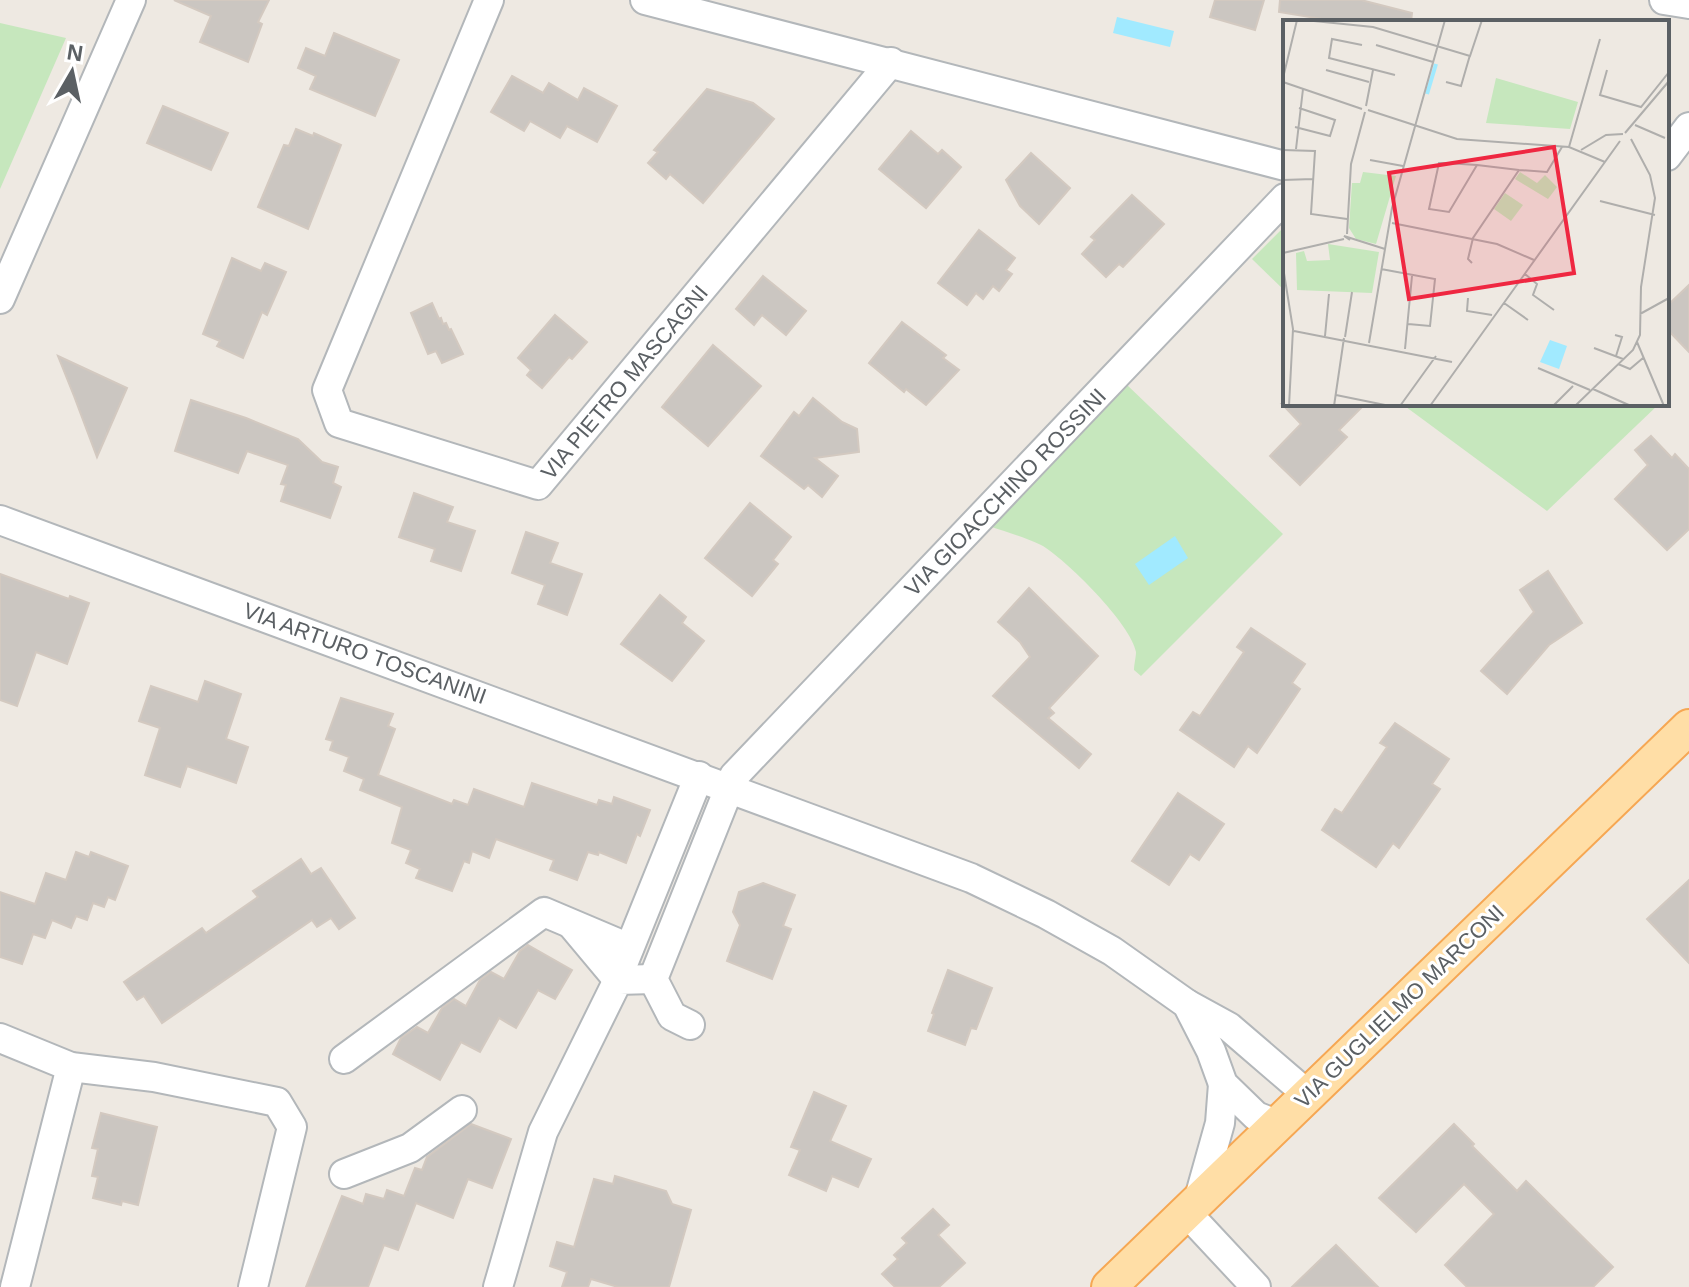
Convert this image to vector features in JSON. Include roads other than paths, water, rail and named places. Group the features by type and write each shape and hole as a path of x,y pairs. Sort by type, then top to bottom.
{"main road":[{"name":"VIA GUGLIELMO MARCONI","path":"1109,1287 1689,727"}],"street":[{"path":"0,299 131,0"},
{"name":"VIA PIETRO MASCAGNI","path":"489,0 327,390 339,423 538,485 891,62"},
{"path":"645,0 1283,165"},
{"path":"1664,0 1689,4"},
{"path":"1669,153 1689,127"},
{"name":"VIA GIOACCHINO ROSSINI","path":"730,788 734,776 808,697 1283,200"},
{"name":"VIA ARTURO TOSCANINI","path":"0,520 971,878 1046,914 1112,951 1187,1004 1211,1051 1223,1084 1220,1123 1193,1205"},
{"path":"498,1287 543,1132 618,980 699,776"},
{"path":"690,1025 672,1016 653,979 730,788"},
{"path":"344,1059 544,912 629,948"},
{"path":"570,922 618,980"},
{"path":"618,980 653,979"},
{"path":"1187,1004 1229,1027 1307,1094"},
{"path":"0,1038 71,1067 154,1077 277,1102 292,1127 253,1287"},
{"path":"15,1287 71,1067"},
{"name":"VIA ARTURO TOSCANINI","path":"1223,1084 1256,1116 1276,1124"},
{"path":"344,1174 410,1148 462,1110"},
{"path":"1193,1205 1256,1287"}],"water":[{"path":"1117,17 1174,31 1170,47 1113,33"},
{"path":"1175,536 1188,558 1149,585 1135,564"}]}
